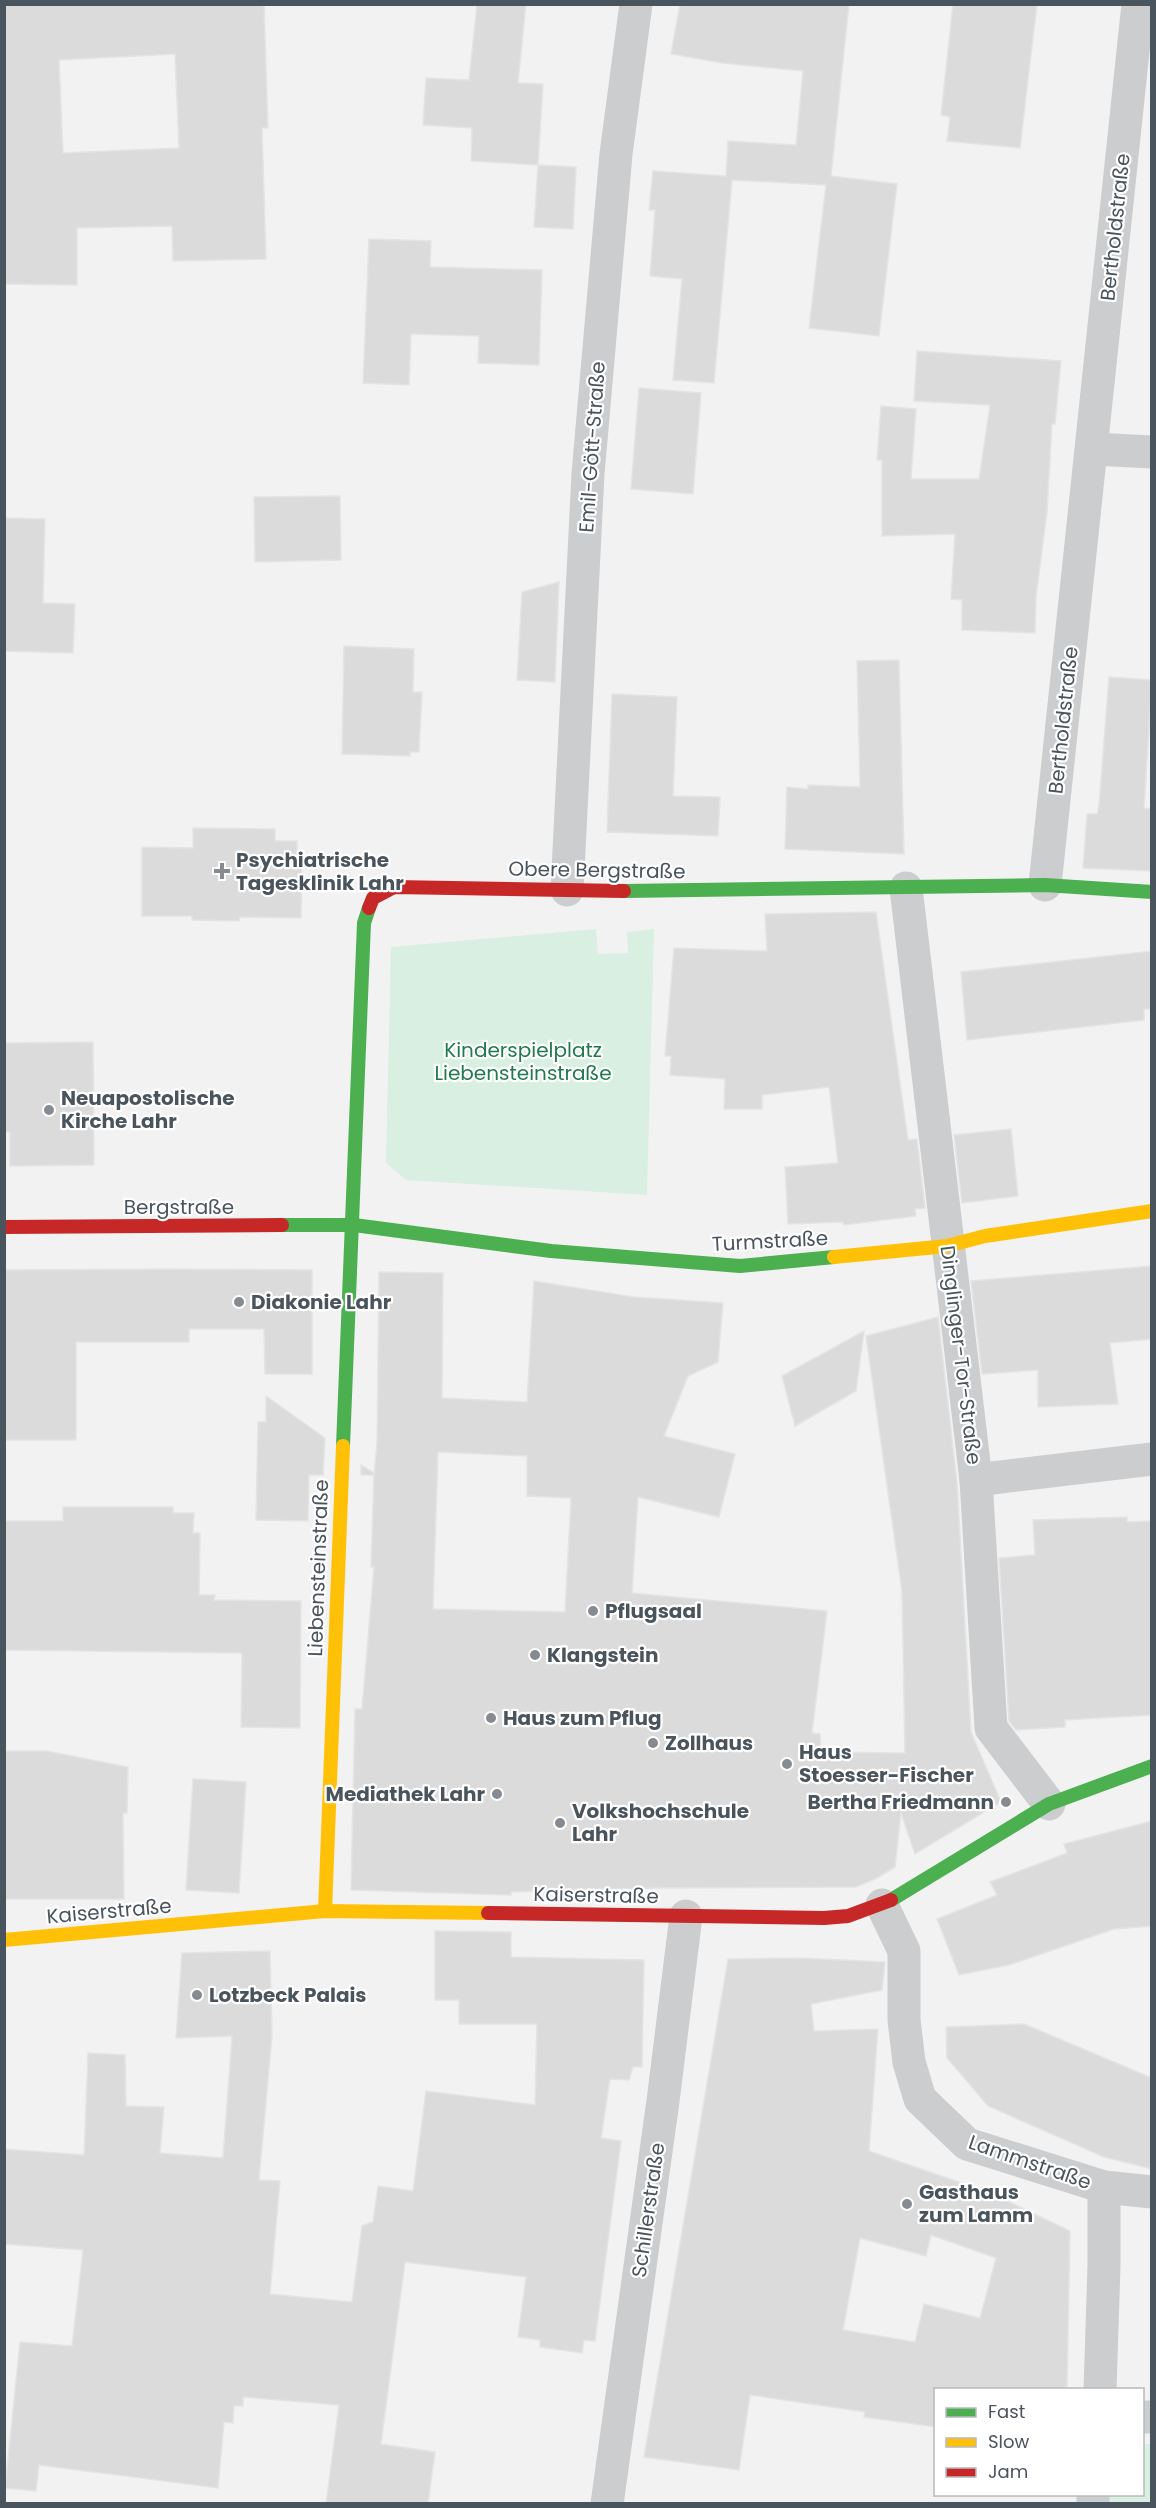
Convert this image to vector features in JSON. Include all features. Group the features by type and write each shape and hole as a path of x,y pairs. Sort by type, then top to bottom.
{"street":[{"name":"Emil-Gött-Straße","path":"567,890 589,462 616,154 636,4"},
{"name":"Bertholdstraße","path":"1045,885 1093,449 1138,4"},
{"path":"1093,449 1152,453"},
{"name":"Obere Bergstraße","path":"354,1225 364,923 373,898 394,887 567,890 1045,885 1152,892"},
{"name":"Dinglinger-Tor-Straße","path":"906,888 976,1480 991,1728 1049,1804"},
{"name":"Turmstraße","path":"354,1225 550,1251 740,1266 947,1246 985,1236 1152,1212"},
{"name":"Bergstraße","path":"4,1227 354,1225"},
{"name":"Liebensteinstraße","path":"325,1911 343,1400 354,1225"},
{"path":"976,1480 1152,1459"},
{"name":"Kaiserstraße","path":"4,1940 325,1911 824,1918 848,1916 882,1905 1049,1804 1152,1766"},
{"name":"Lammstraße","path":"882,1905 904,1951 907,2041 920,2099 967,2144 1104,2187 1152,2192"},
{"name":"Schillerstraße","path":"607,2504 663,2101 686,1916"},
{"name":"Lammstraße","path":"1101,2379 1104,2187"}],"green space":[{"name":"Kinderspielplatz Liebensteinstraße","path":"596,929 598,954 628,953 627,932 654,929 647,1195 406,1180 386,1163 391,947"},
{"path":"1144,2444 1151,2444 1151,2503 1108,2504 1108,2496 1144,2496"}],"building":[{"path":"4,4 264,4 268,128 262,128 266,259 173,261 172,226 77,228 77,285 4,284","holes":["175,54 179,148 63,153 59,60"]},
{"path":"477,4 526,4 518,83 543,84 538,165 471,161 472,128 423,125 426,78 469,80"},
{"path":"680,4 849,4 831,176 897,184 879,336 809,328 826,185 732,180 714,383 673,380 682,279 650,276 655,210 649,210 653,171 726,176 728,141 796,145 803,71 722,63 671,54"},
{"path":"953,4 1037,4 1020,148 947,141 950,117 941,115"},
{"path":"538,165 576,167 573,229 534,227"},
{"path":"369,239 431,241 430,267 542,270 539,365 478,363 479,336 411,334 409,385 363,383"},
{"path":"917,351 1061,361 1055,424 1052,424 1047,512 1036,597 1035,633 962,630 962,600 951,599 955,534 882,536 882,460 877,460 881,406 916,409 911,479 979,479 990,405 914,401"},
{"path":"639,388 701,393 693,494 631,489"},
{"path":"340,496 341,560 255,562 254,497"},
{"path":"4,518 45,519 43,603 75,604 73,653 4,651"},
{"path":"559,582 555,682 517,680 522,592"},
{"path":"344,646 414,649 413,692 422,692 419,752 410,752 410,756 342,754"},
{"path":"899,660 904,854 785,849 787,787 808,789 808,785 860,787 857,661"},
{"path":"1109,677 1152,680 1144,808 1152,809 1152,871 1083,868 1087,814 1097,814 1099,805"},
{"path":"612,694 677,697 673,796 720,797 718,836 607,832"},
{"name":"Psychiatrische Tagesklinik Lahr","path":"193,828 275,829 275,841 297,841 297,852 302,852 301,918 240,917 239,921 192,920 192,916 142,916 142,847 193,848"},
{"path":"876,912 908,1140 917,1139 925,1208 915,1209 916,1216 844,1225 843,1222 788,1224 785,1167 838,1163 829,1087 762,1095 762,1109 724,1109 725,1079 670,1075 671,1056 665,1056 674,948 767,951 765,914"},
{"path":"1152,951 1152,1009 1144,1009 1144,1020 967,1040 961,972"},
{"name":"Neuapostolische Kirche Lahr","path":"93,1042 94,1165 10,1166 10,1132 4,1132 4,1043"},
{"path":"1011,1129 1018,1196 962,1203 954,1135"},
{"path":"1152,1266 1152,1339 1110,1343 1118,1404 1038,1407 1038,1370 982,1374 971,1281"},
{"path":"4,1270 312,1270 312,1374 265,1374 264,1329 189,1329 189,1342 76,1342 76,1440 4,1440"},
{"path":"379,1272 443,1273 442,1398 527,1402 534,1281 634,1297 723,1303 718,1362 688,1376 664,1436 735,1454 719,1517 638,1497 632,1593 827,1611 812,1733 820,1734 821,1752 905,1753 902,1592 866,1336 938,1317 957,1482 971,1732 1001,1802 915,1854 901,1813 895,1867 856,1887 657,1888 511,1892 511,1895 351,1890 355,1709 362,1709 374,1567 371,1567 374,1475 361,1475 361,1465 374,1473 377,1444","holes":["438,1452 527,1456 527,1496 571,1498 565,1612 433,1609"]},
{"path":"864,1331 856,1391 795,1426 782,1376"},
{"path":"266,1396 325,1438 323,1475 309,1475 308,1521 256,1520 258,1422 266,1422"},
{"path":"63,1507 173,1507 173,1513 194,1513 193,1533 200,1533 199,1595 215,1595 214,1600 301,1601 300,1728 241,1727 242,1653 4,1650 4,1521 63,1521"},
{"path":"1127,1517 1127,1522 1152,1521 1152,1715 1065,1720 1065,1727 1016,1730 1009,1721 999,1558 1035,1555 1033,1520"},
{"path":"4,1751 47,1751 128,1767 127,1813 123,1813 124,1899 4,1899"},
{"path":"193,1779 246,1782 239,1893 186,1890"},
{"path":"1152,1821 1152,1926 1114,1929 1009,1965 959,1975 937,1919 997,1895 990,1882 1067,1853 1064,1844"},
{"path":"435,1931 511,1932 511,1957 644,1960 642,2067 633,2067 629,2080 610,2079 601,2138 621,2141 595,2341 584,2340 582,2353 540,2347 540,2340 518,2337 526,2277 405,2262 381,2444 435,2452 428,2504 326,2504 339,2405 243,2397 243,2406 234,2406 233,2423 224,2422 218,2488 39,2465 36,2491 5,2488 20,2342 72,2346 83,2250 4,2244 4,2149 84,2155 88,2053 125,2055 126,2106 164,2107 160,2153 223,2158 232,2036 176,2038 182,1953 270,1951 272,2036 259,2180 280,2181 270,2294 352,2302 362,2226 373,2222 378,2186 413,2191 426,2091 535,2105 537,2024 459,2024 459,2000 435,2000"},
{"path":"800,1958 885,1962 882,1990 811,2004 814,2031 878,2029 869,2151 993,2194 1070,2231 1067,2388 934,2388 934,2427 864,2417 865,2412 750,2395 739,2470 644,2457 728,1959","holes":["931,2235 996,2258 980,2318 924,2304 915,2342 843,2330 860,2238 926,2256"]},
{"path":"1024,2024 1152,2078 1152,2169 1104,2157 988,2106 947,2058 946,2027"}],"traffic: fast":[{"path":"624,891 1045,885 1152,892"},
{"path":"343,1446 364,923 369,908"},
{"path":"282,1225 354,1225 551,1251 740,1266 834,1257"},
{"path":"891,1900 1049,1804 1152,1766"}],"traffic: slow":[{"path":"834,1257 947,1246 985,1236 1152,1211"},
{"path":"325,1911 343,1446"},
{"path":"4,1940 325,1911 488,1913"}],"traffic: jam":[{"path":"369,908 373,898 394,887 624,891"},
{"path":"4,1227 282,1225"},
{"path":"488,1913 824,1918 848,1916 891,1900"}],"place":[{"name":"Psychiatrische Tagesklinik Lahr","path":"222,871"},
{"name":"Neuapostolische Kirche Lahr","path":"49,1110"},
{"name":"Diakonie Lahr","path":"239,1302"},
{"name":"Pflugsaal","path":"593,1611"},
{"name":"Klangstein","path":"535,1655"},
{"name":"Haus zum Pflug","path":"491,1718"},
{"name":"Zollhaus","path":"653,1743"},
{"name":"Haus Stoesser-Fischer","path":"787,1764"},
{"name":"Mediathek Lahr","path":"497,1794"},
{"name":"Bertha Friedmann","path":"1006,1802"},
{"name":"Volkshochschule Lahr","path":"560,1823"},
{"name":"Lotzbeck Palais","path":"197,1995"},
{"name":"Gasthaus zum Lamm","path":"907,2204"}]}
